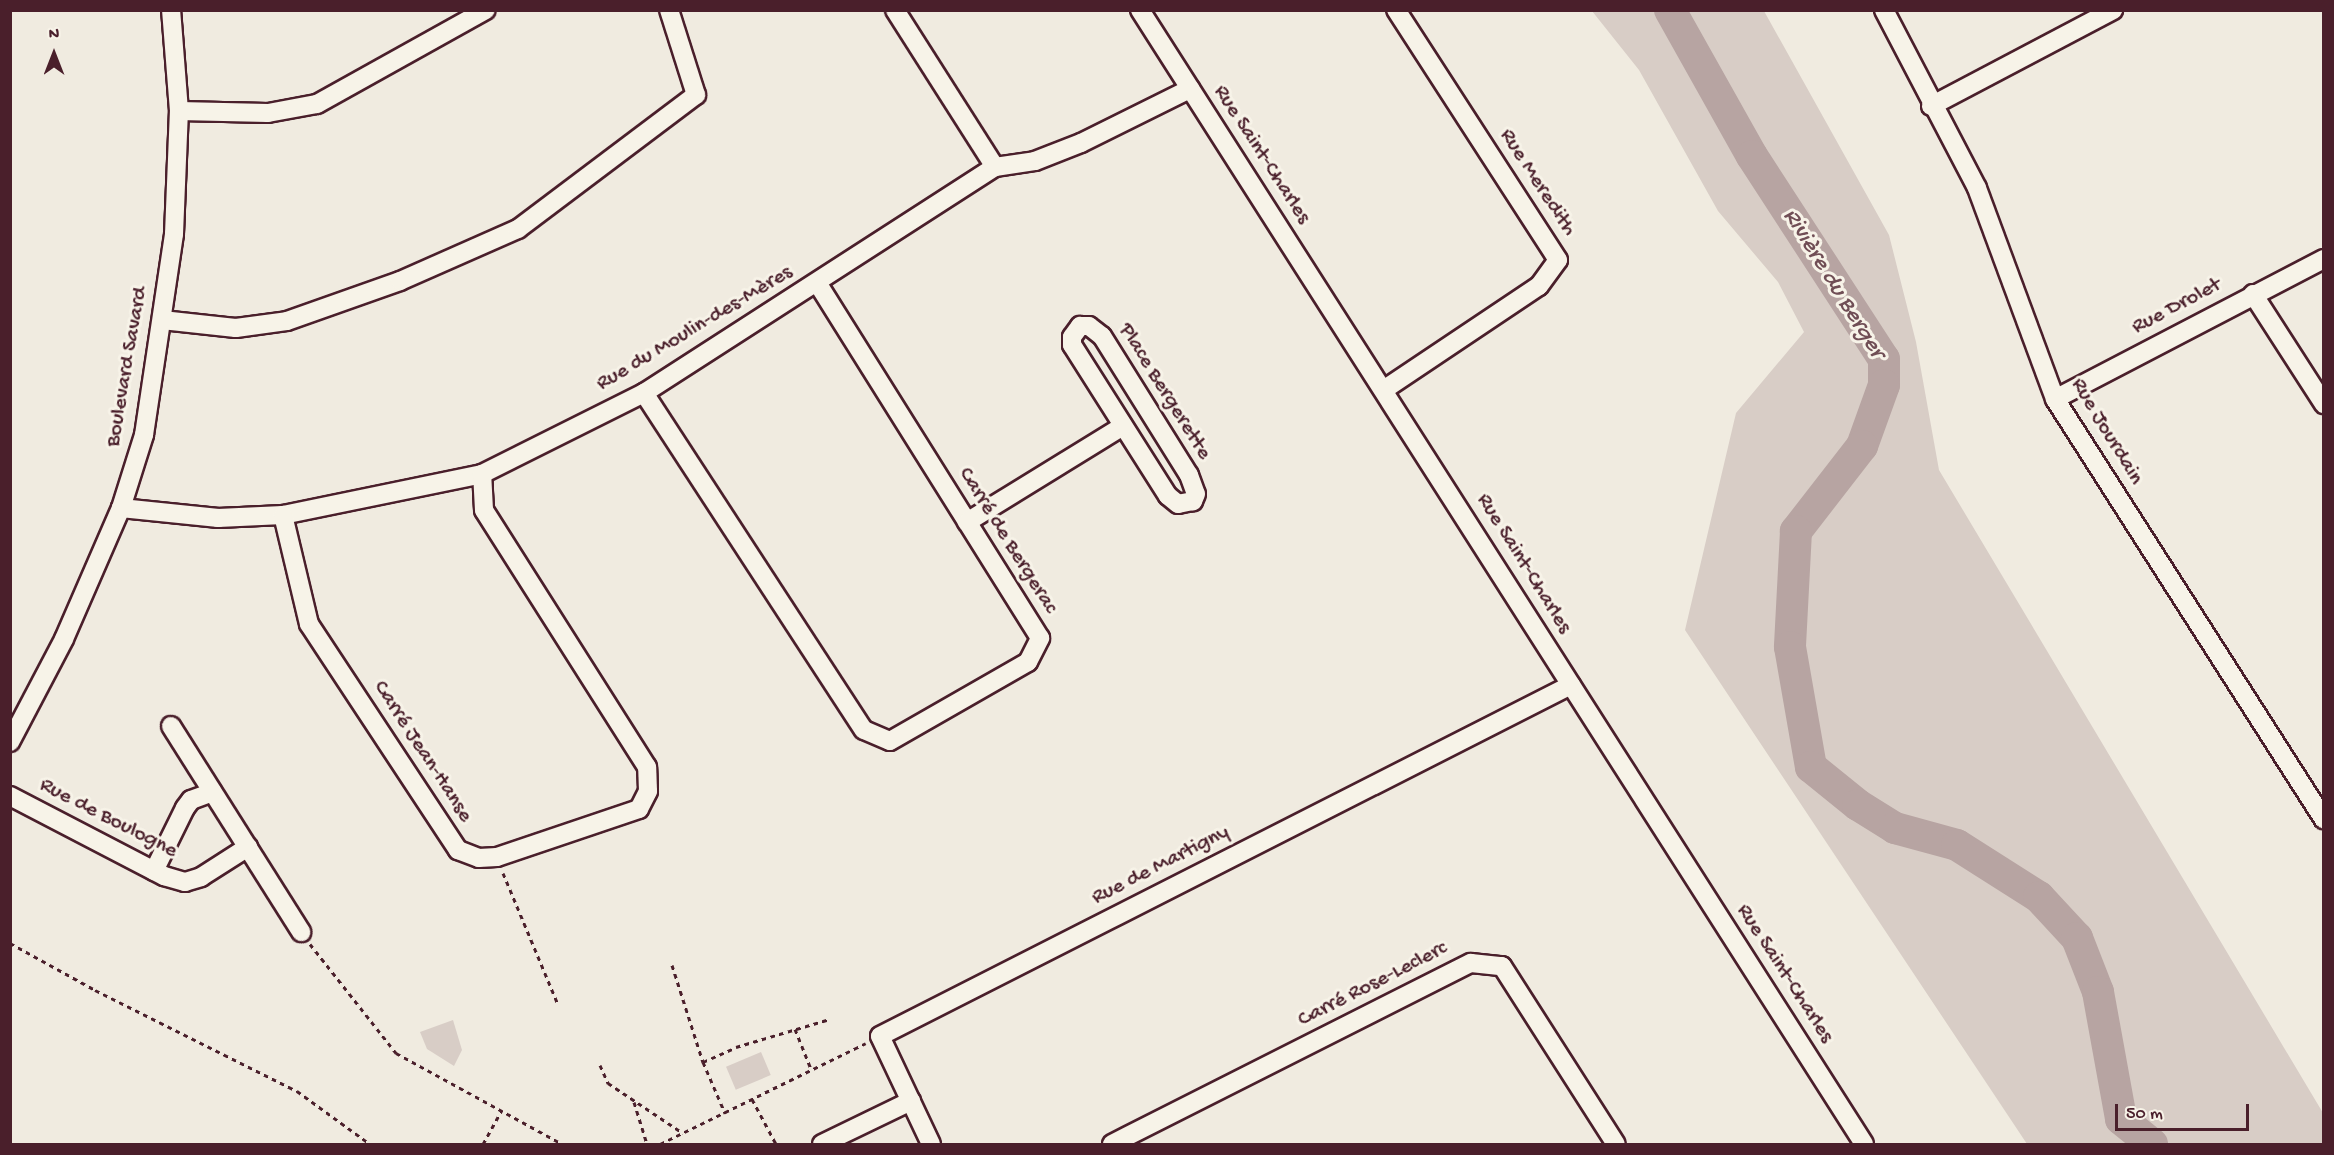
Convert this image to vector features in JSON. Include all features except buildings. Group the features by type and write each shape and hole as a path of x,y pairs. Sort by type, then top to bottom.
{"street":[{"name":"Boulevard Savard","path":"10,742 64,639 121,508 144,435 174,234 179,111 171,10"},
{"path":"179,111 268,113 316,104 486,10"},
{"path":"162,320 237,328 287,321 400,281 518,229 696,96 669,10"},
{"path":"895,10 995,167"},
{"name":"Rue Saint-Charles","path":"1140,10 1384,388 1864,1144"},
{"name":"Rue Meredith","path":"1384,388 1539,286 1558,260 1396,10"},
{"name":"Rue Jourdain","path":"1884,10 1931,106 1977,188 2055,399 2324,819"},
{"path":"1931,106 2113,10"},
{"name":"Rue du Moulin-des-Mères","path":"121,508 218,518 284,515 482,474 644,393 995,167 1035,161 1081,143 1190,89"},
{"name":"Rue Drolet","path":"2055,399 2324,259"},
{"name":"Carré de Bergerac","path":"644,393 864,730 890,741 1028,662 1040,638 817,283"},
{"path":"2253,294 2324,404"},
{"name":"Place Bergerette","path":"1080,326 1089,326 1102,336 1189,475 1196,494 1193,501 1178,504 1168,496 1123,426 1072,345 1072,337 1080,326"},
{"path":"967,522 1123,426"},
{"name":"Carré Jean-Hanse","path":"284,515 309,624 458,850 479,858 497,857 639,809 648,791 647,767 484,510 482,474"},
{"name":"Rue de Martigny","path":"931,1144 880,1036 1571,685"},
{"path":"171,726 301,932"},
{"path":"154,871 185,808 191,800 213,792"},
{"name":"Rue de Boulogne","path":"10,796 154,871 185,882 201,878 248,847"},
{"name":"Carré Rose-Leclerc","path":"1112,1144 1471,963 1502,966 1616,1144"},
{"path":"822,1144 911,1101"}],"path":[{"path":"497,857 557,1002"},
{"path":"301,932 396,1053 562,1144"},
{"path":"10,943 95,990 297,1091 370,1144"},
{"path":"672,965 703,1062 725,1113"},
{"path":"703,1062 736,1047 830,1019"},
{"path":"795,1029 812,1070"},
{"path":"660,1144 873,1040"},
{"path":"600,1065 608,1083 683,1133"},
{"path":"752,1099 776,1144"},
{"path":"634,1100 647,1144"},
{"path":"483,1144 501,1110"}],"shaded area":[{"path":"1592,11 1764,11 1889,235 1916,342 1939,470 2323,1113 2323,1144 2027,1144 1685,630 1736,413 1804,332 1778,282 1718,211 1639,70"},
{"path":"453,1020 462,1050 454,1066 427,1049 420,1032"},
{"path":"761,1052 771,1075 736,1090 726,1067"}],"waterway":[{"name":"Rivière du Berger","path":"1670,10 1752,156 1884,359 1884,385 1862,446 1796,531 1790,647 1811,767 1858,805 1895,828 1957,845 2039,897 2077,938 2098,992 2121,1119 2152,1144"}]}
